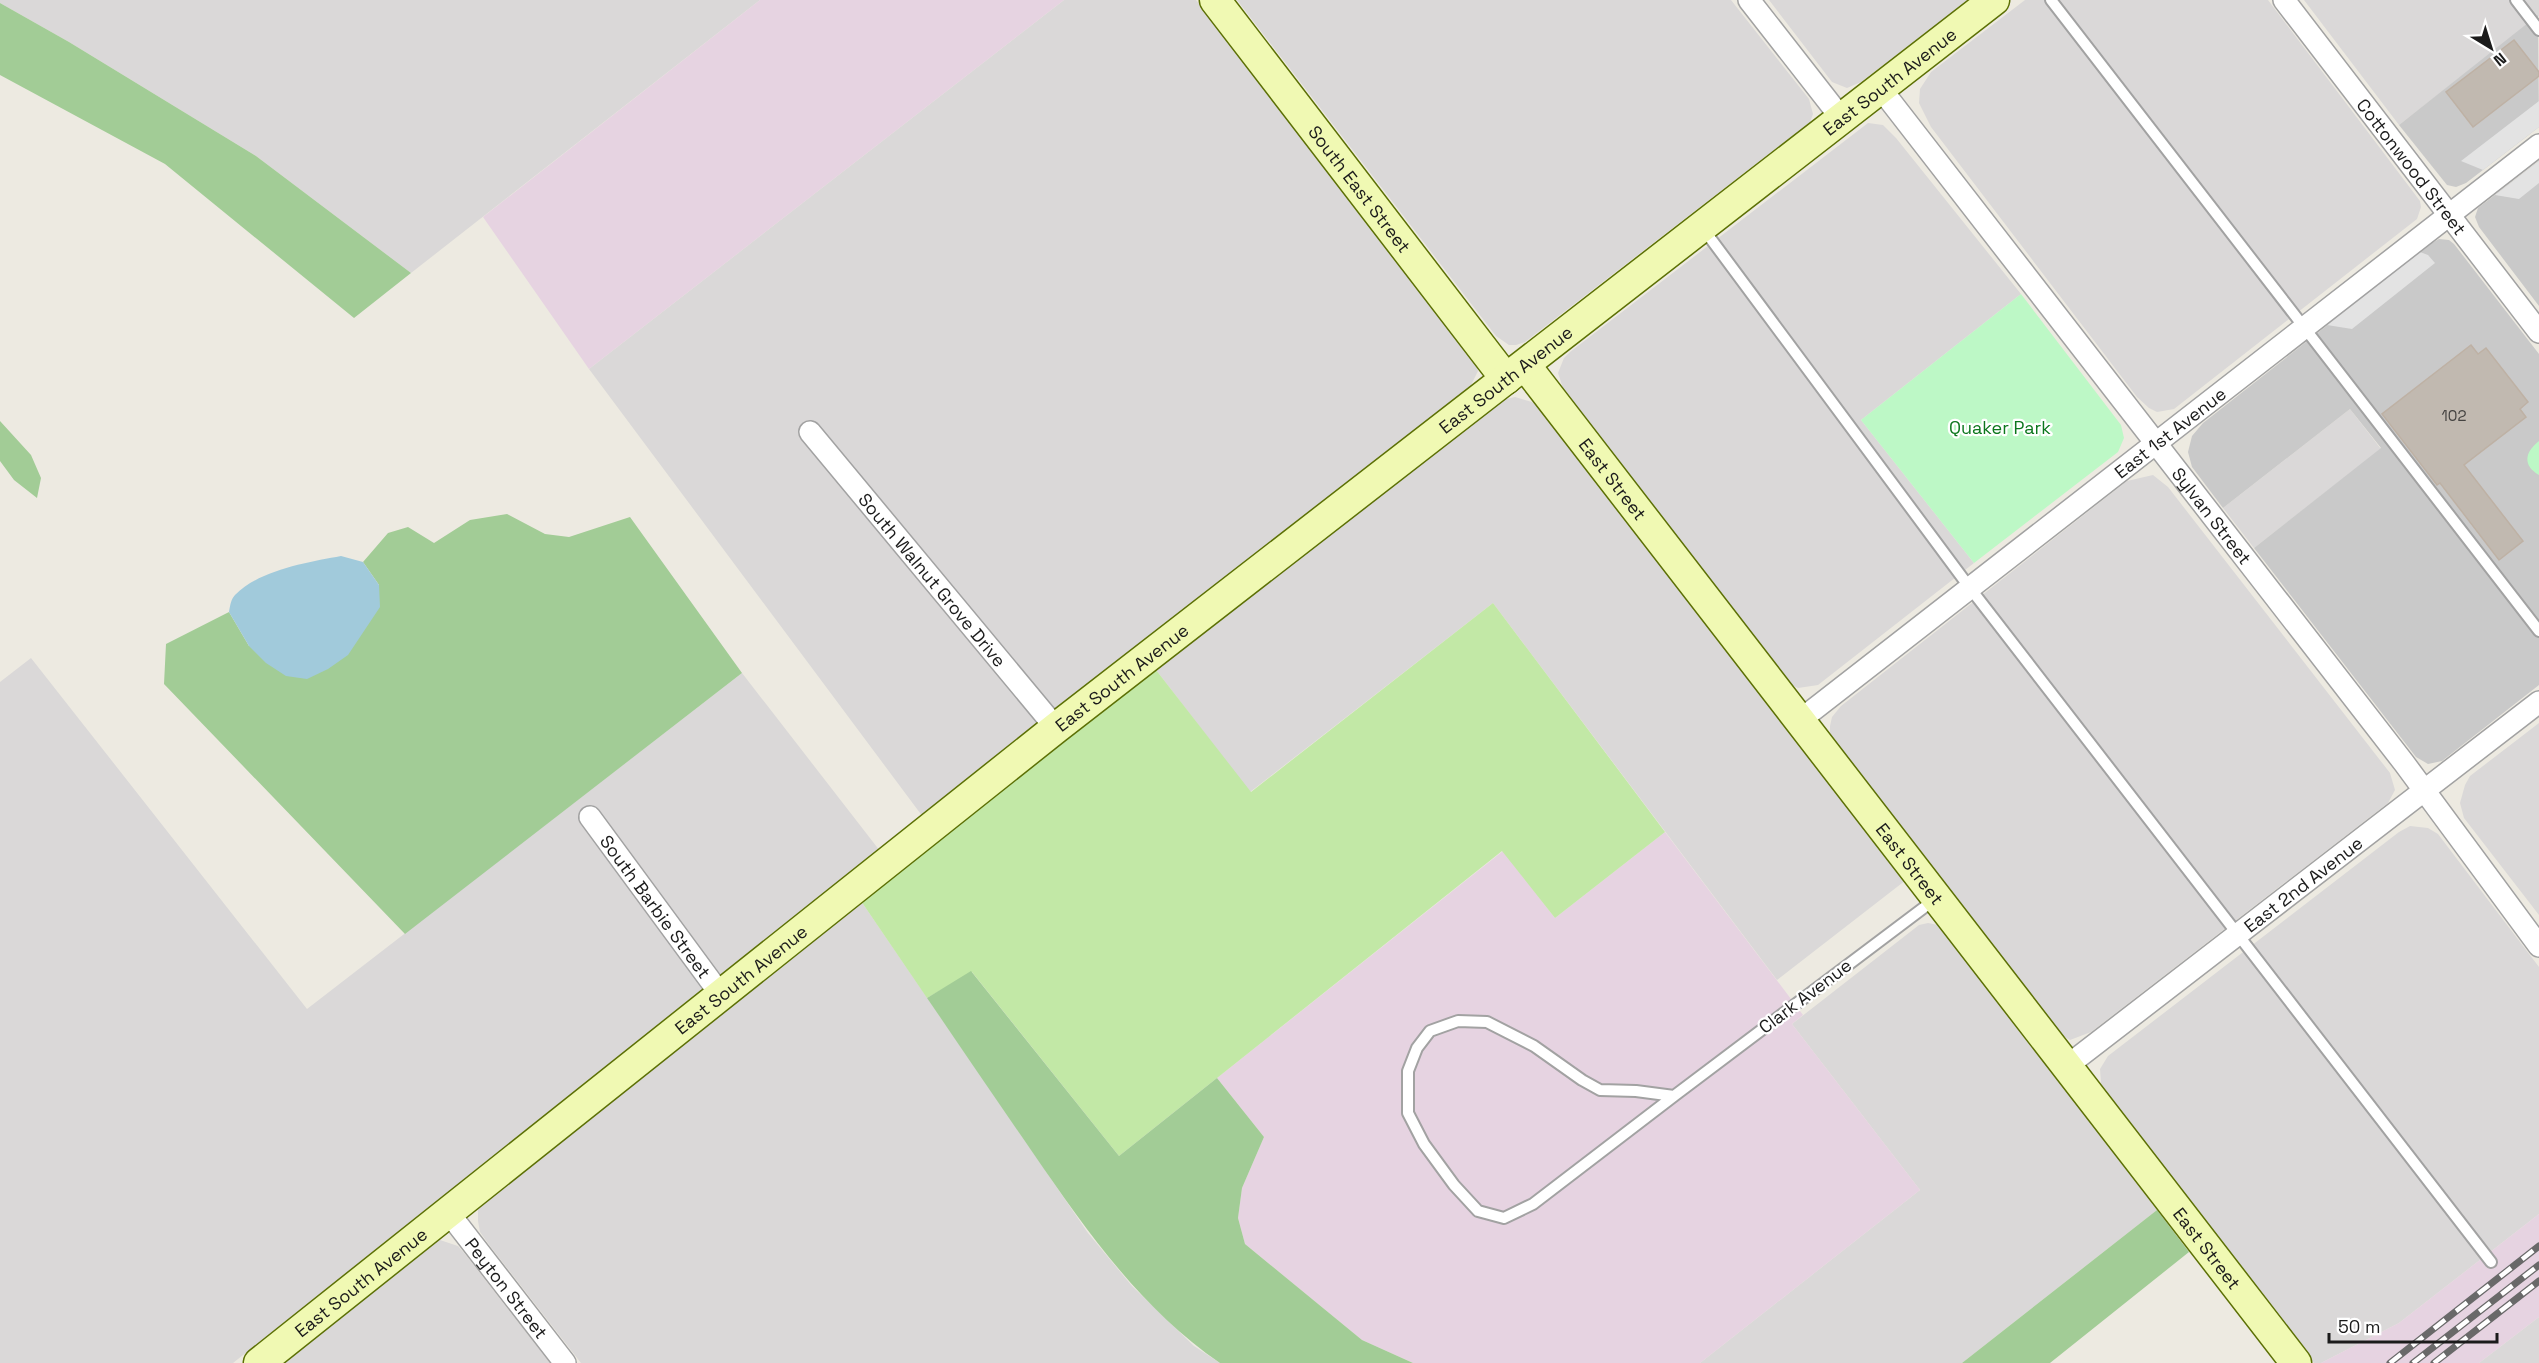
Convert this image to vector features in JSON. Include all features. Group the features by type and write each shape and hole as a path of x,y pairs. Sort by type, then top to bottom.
{"street":[{"name":"South East Street","path":"1215,0 1515,372"},
{"path":"1749,0 1842,119"},
{"name":"East South Avenue","path":"259,1363 1056,728 1994,0"},
{"name":"Cottonwood Street","path":"2284,0 2539,332"},
{"name":"Sylvan Street","path":"1881,89 2425,791 2539,946"},
{"name":"East 1st Avenue","path":"1799,720 2156,445 2539,145"},
{"name":"East Street","path":"1515,372 1799,720 2296,1363"},
{"name":"South Walnut Grove Drive","path":"810,432 1056,728"},
{"name":"East 2nd Avenue","path":"2067,1066 2539,702"},
{"name":"South Barbie Street","path":"590,817 721,995"},
{"name":"Peyton Street","path":"448,1212 565,1363"}],"lane":[{"path":"2051,0 2539,630"},
{"path":"2516,0 2539,30"},
{"path":"1702,227 1970,588 2491,1262"},
{"name":"Clark Avenue","path":"1674,1096 1636,1091 1600,1090 1533,1046 1487,1022 1458,1021 1430,1031 1418,1048 1408,1071 1408,1113 1424,1144 1454,1185 1479,1211 1504,1218 1533,1204 1936,898"}],"shaded area":[{"path":"0,0 760,0 411,273 256,156 69,42 0,3"},
{"path":"760,0 1064,0 589,369 483,217"},
{"path":"1064,0 1196,0 1476,364 1478,371 1470,387 923,817 589,369"},
{"path":"1237,0 1731,0 1809,99 1813,114 1810,122 1525,342 1509,345 1496,336"},
{"path":"1769,0 1968,0 1861,82 1847,88 1832,82"},
{"path":"2025,0 2268,0 2420,201 2421,207 2417,219 2174,409 2157,412 2149,408 2137,397 1931,127 1919,103 1920,89 1931,72"},
{"path":"2304,0 2539,0 2539,16 2399,125"},
{"path":"2538,15 2539,127 2466,183 2456,187 2447,185 2399,125"},
{"path":"2539,101 2539,127 2483,170 2461,161"},
{"path":"1868,123 1883,125 1896,138 2021,294 1861,420 1974,563 1818,685 1798,688 1784,681 1563,388 1558,373 1564,358 1570,352"},
{"path":"2539,161 2539,306 2479,227 2475,217 2478,208"},
{"path":"2539,161 2539,183 2519,199 2495,195"},
{"path":"2439,239 2449,240 2454,244 2539,354 2539,685 2442,761 2428,764 2416,757 2254,548 2381,448 2350,409 2223,508 2192,467 2188,452 2192,436 2203,423"},
{"path":"2420,252 2428,255 2435,263 2352,329 2327,325"},
{"path":"1515,397 1532,402 1540,409 1906,880 1777,980 1493,603 1250,792 1156,670 1502,400"},
{"path":"2350,409 2381,449 2254,548 2223,508"},
{"path":"2153,475 2168,487 2390,773 2395,790 2388,803 2091,1032 2070,1040 2055,1031 1836,742 1830,733 1830,726 1832,717 1841,706 2127,481"},
{"path":"31,658 307,1009 742,673 880,851 233,1363 0,1363 0,682"},
{"path":"2539,723 2539,915 2464,818 2460,803 2470,776"},
{"path":"2410,826 2428,828 2438,834 2539,967 2539,1214 2399,1323 2321,1363 2314,1363 2105,1092 2101,1083 2100,1069 2108,1056 2399,832"},
{"path":"1665,832 1803,1015 1792,1024 1920,1190 1700,1363 1413,1363 1362,1340 1245,1244 1238,1218 1242,1188 1264,1137 1217,1078 1503,851 1555,918"},
{"path":"861,901 1088,1233 1132,1286 1194,1346 1220,1363 581,1363 490,1246 480,1232 478,1221 478,1210 485,1196"},
{"path":"1928,923 1938,925 1945,931 2157,1210 1962,1363 1700,1363 1920,1190 1792,1024 1919,925"},
{"path":"2539,1214 2539,1317 2479,1363 2321,1363 2399,1323"},
{"path":"437,1239 458,1246 550,1363 274,1363"},
{"path":"2539,1317 2539,1363 2479,1363"}],"green space":[{"path":"0,3 69,42 256,156 411,273 354,318 165,164 0,75"},
{"name":"Quaker Park","path":"2021,294 2121,425 2124,438 2118,452 1974,563 1861,420"},
{"path":"0,421 31,455 41,478 37,498 14,480 0,461"},
{"path":"2539,441 2539,475 2530,467 2527,458"},
{"path":"507,514 545,534 569,537 630,517 742,673 405,934 164,684 166,644 229,612 249,646 379,585 363,562 388,533 408,527 434,543 470,520"},
{"path":"1493,603 1665,832 1555,918 1502,851 1119,1156 972,972 927,998 861,901 1156,670 1251,792"},
{"path":"971,971 1119,1156 1217,1078 1264,1137 1242,1188 1238,1218 1245,1244 1362,1340 1413,1363 1220,1363 1191,1342 1140,1293 1073,1211 927,998"},
{"path":"2157,1210 2189,1252 2050,1363 1962,1363"}],"water":[{"path":"341,556 363,562 379,585 380,607 348,655 328,669 307,679 286,676 266,663 249,646 229,612 233,598 245,586 271,573 300,564"}],"building":[{"path":"2514,40 2539,72 2539,76 2473,127 2446,92"},
{"path":"2471,345 2478,354 2486,348 2528,402 2520,409 2526,417 2464,465 2523,541 2499,560 2440,483 2437,485 2382,414"}],"railway":[{"path":"2390,1363 2539,1246"},
{"path":"2413,1363 2539,1265"},
{"path":"2434,1363 2539,1281"}]}
